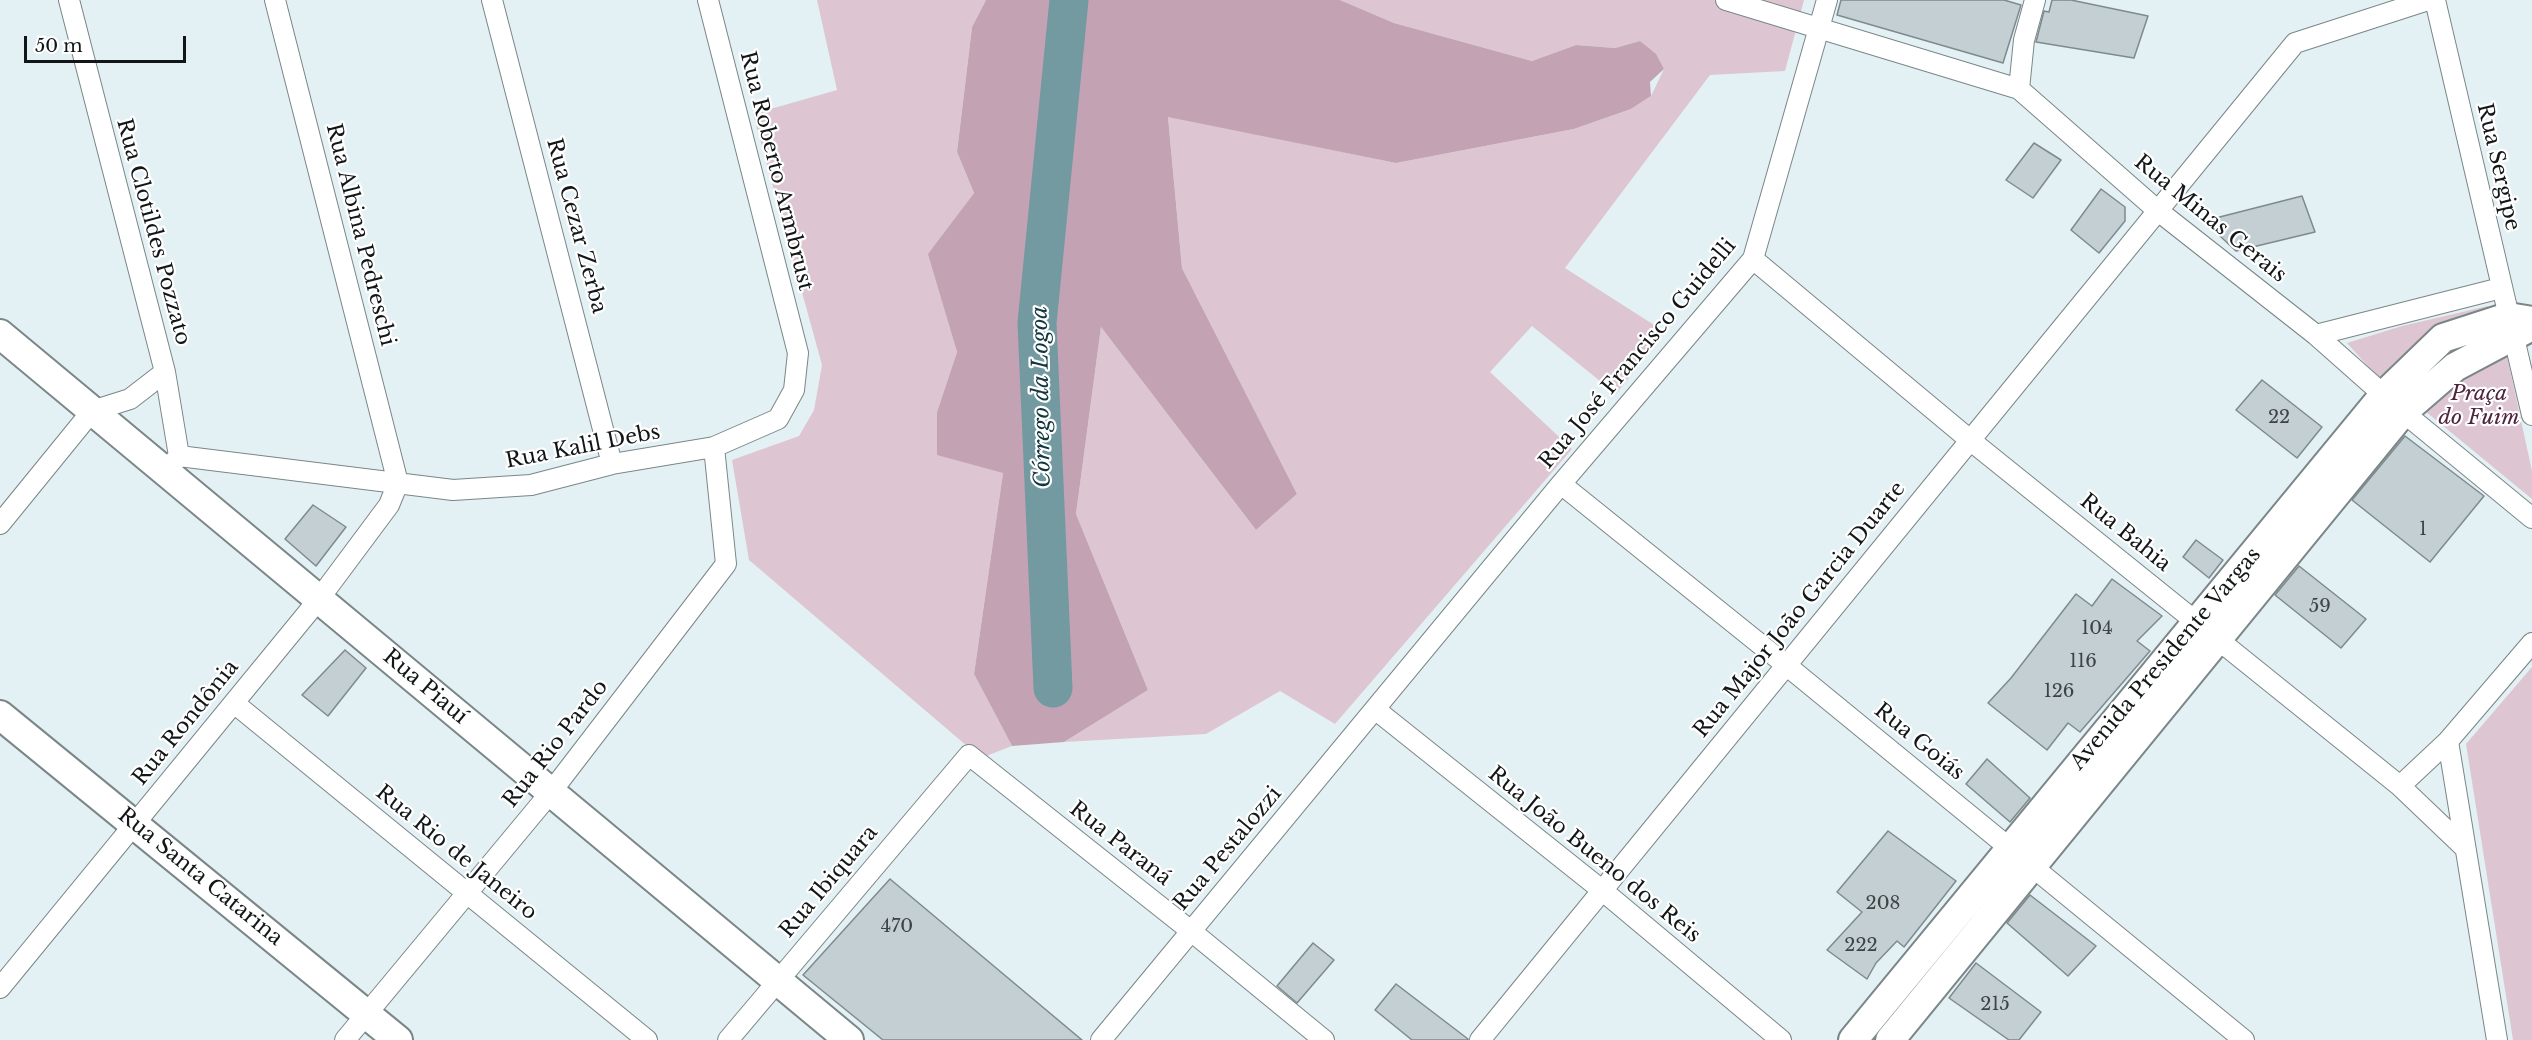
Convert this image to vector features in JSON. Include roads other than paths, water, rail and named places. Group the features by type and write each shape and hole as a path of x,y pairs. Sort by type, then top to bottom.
{"main road":[{"name":"Avenida Presidente Vargas","path":"1890,1040 2034,866 2208,630 2393,403 2443,338 2521,325"},
{"name":"Rua Piauí","path":"0,334 92,411 171,464 319,599 849,1040"},
{"name":"Avenida Presidente Vargas","path":"1852,1040 2010,848 2208,630"},
{"name":"Rua Santa Catarina","path":"0,715 398,1040"}],"street":[{"name":"Rua Clotildes Pozzato","path":"69,0 165,372 171,464"},
{"name":"Rua Albina Pedreschi","path":"275,0 399,483"},
{"name":"Rua Cezar Zerba","path":"492,0 612,464"},
{"name":"Rua Roberto Armbrust","path":"708,0 798,353"},
{"name":"Rua Minas Gerais","path":"1726,0 2019,89 2157,210 2316,335 2393,403 2532,518"},
{"name":"Rua José Francisco Guidelli","path":"1393,689 1562,484 1753,259 1827,0"},
{"path":"2019,89 2024,40 2036,0"},
{"name":"Rua Major João Garcia Duarte","path":"1480,1040 2295,43 2428,0"},
{"name":"Rua Sergipe","path":"2435,0 2501,288 2521,325 2532,415"},
{"name":"Rua Bahia","path":"1753,259 1970,440 2400,786 2465,848"},
{"path":"2316,335 2501,288"},
{"name":"Rua Kalil Debs","path":"171,464 399,483 453,490 531,485 612,464 714,447 778,419 794,390 798,353"},
{"path":"0,524 92,411 130,399 165,372"},
{"name":"Rua Rio Pardo","path":"345,1040 551,792 726,564 714,447"},
{"name":"Rua Rondônia","path":"0,988 319,599 389,505 399,483"},
{"name":"Rua Goiás","path":"1562,484 2034,866 2244,1040"},
{"path":"2400,786 2448,741 2532,643"},
{"name":"Rua Pestalozzi","path":"1101,1040 1393,689"},
{"name":"Rua Rio de Janeiro","path":"234,703 647,1040"},
{"name":"Rua João Bueno dos Reis","path":"1376,710 1603,891 1780,1040"},
{"path":"2448,741 2497,1040"},
{"name":"Rua Paraná","path":"969,755 1324,1040"},
{"name":"Rua Ibiquara","path":"728,1040 969,755"}],"waterway":[{"name":"Córrego da Logoa","path":"1053,688 1037,323 1069,0"}],"park label":[{"name":"Praça do Fuim","path":"2479,406"}]}
